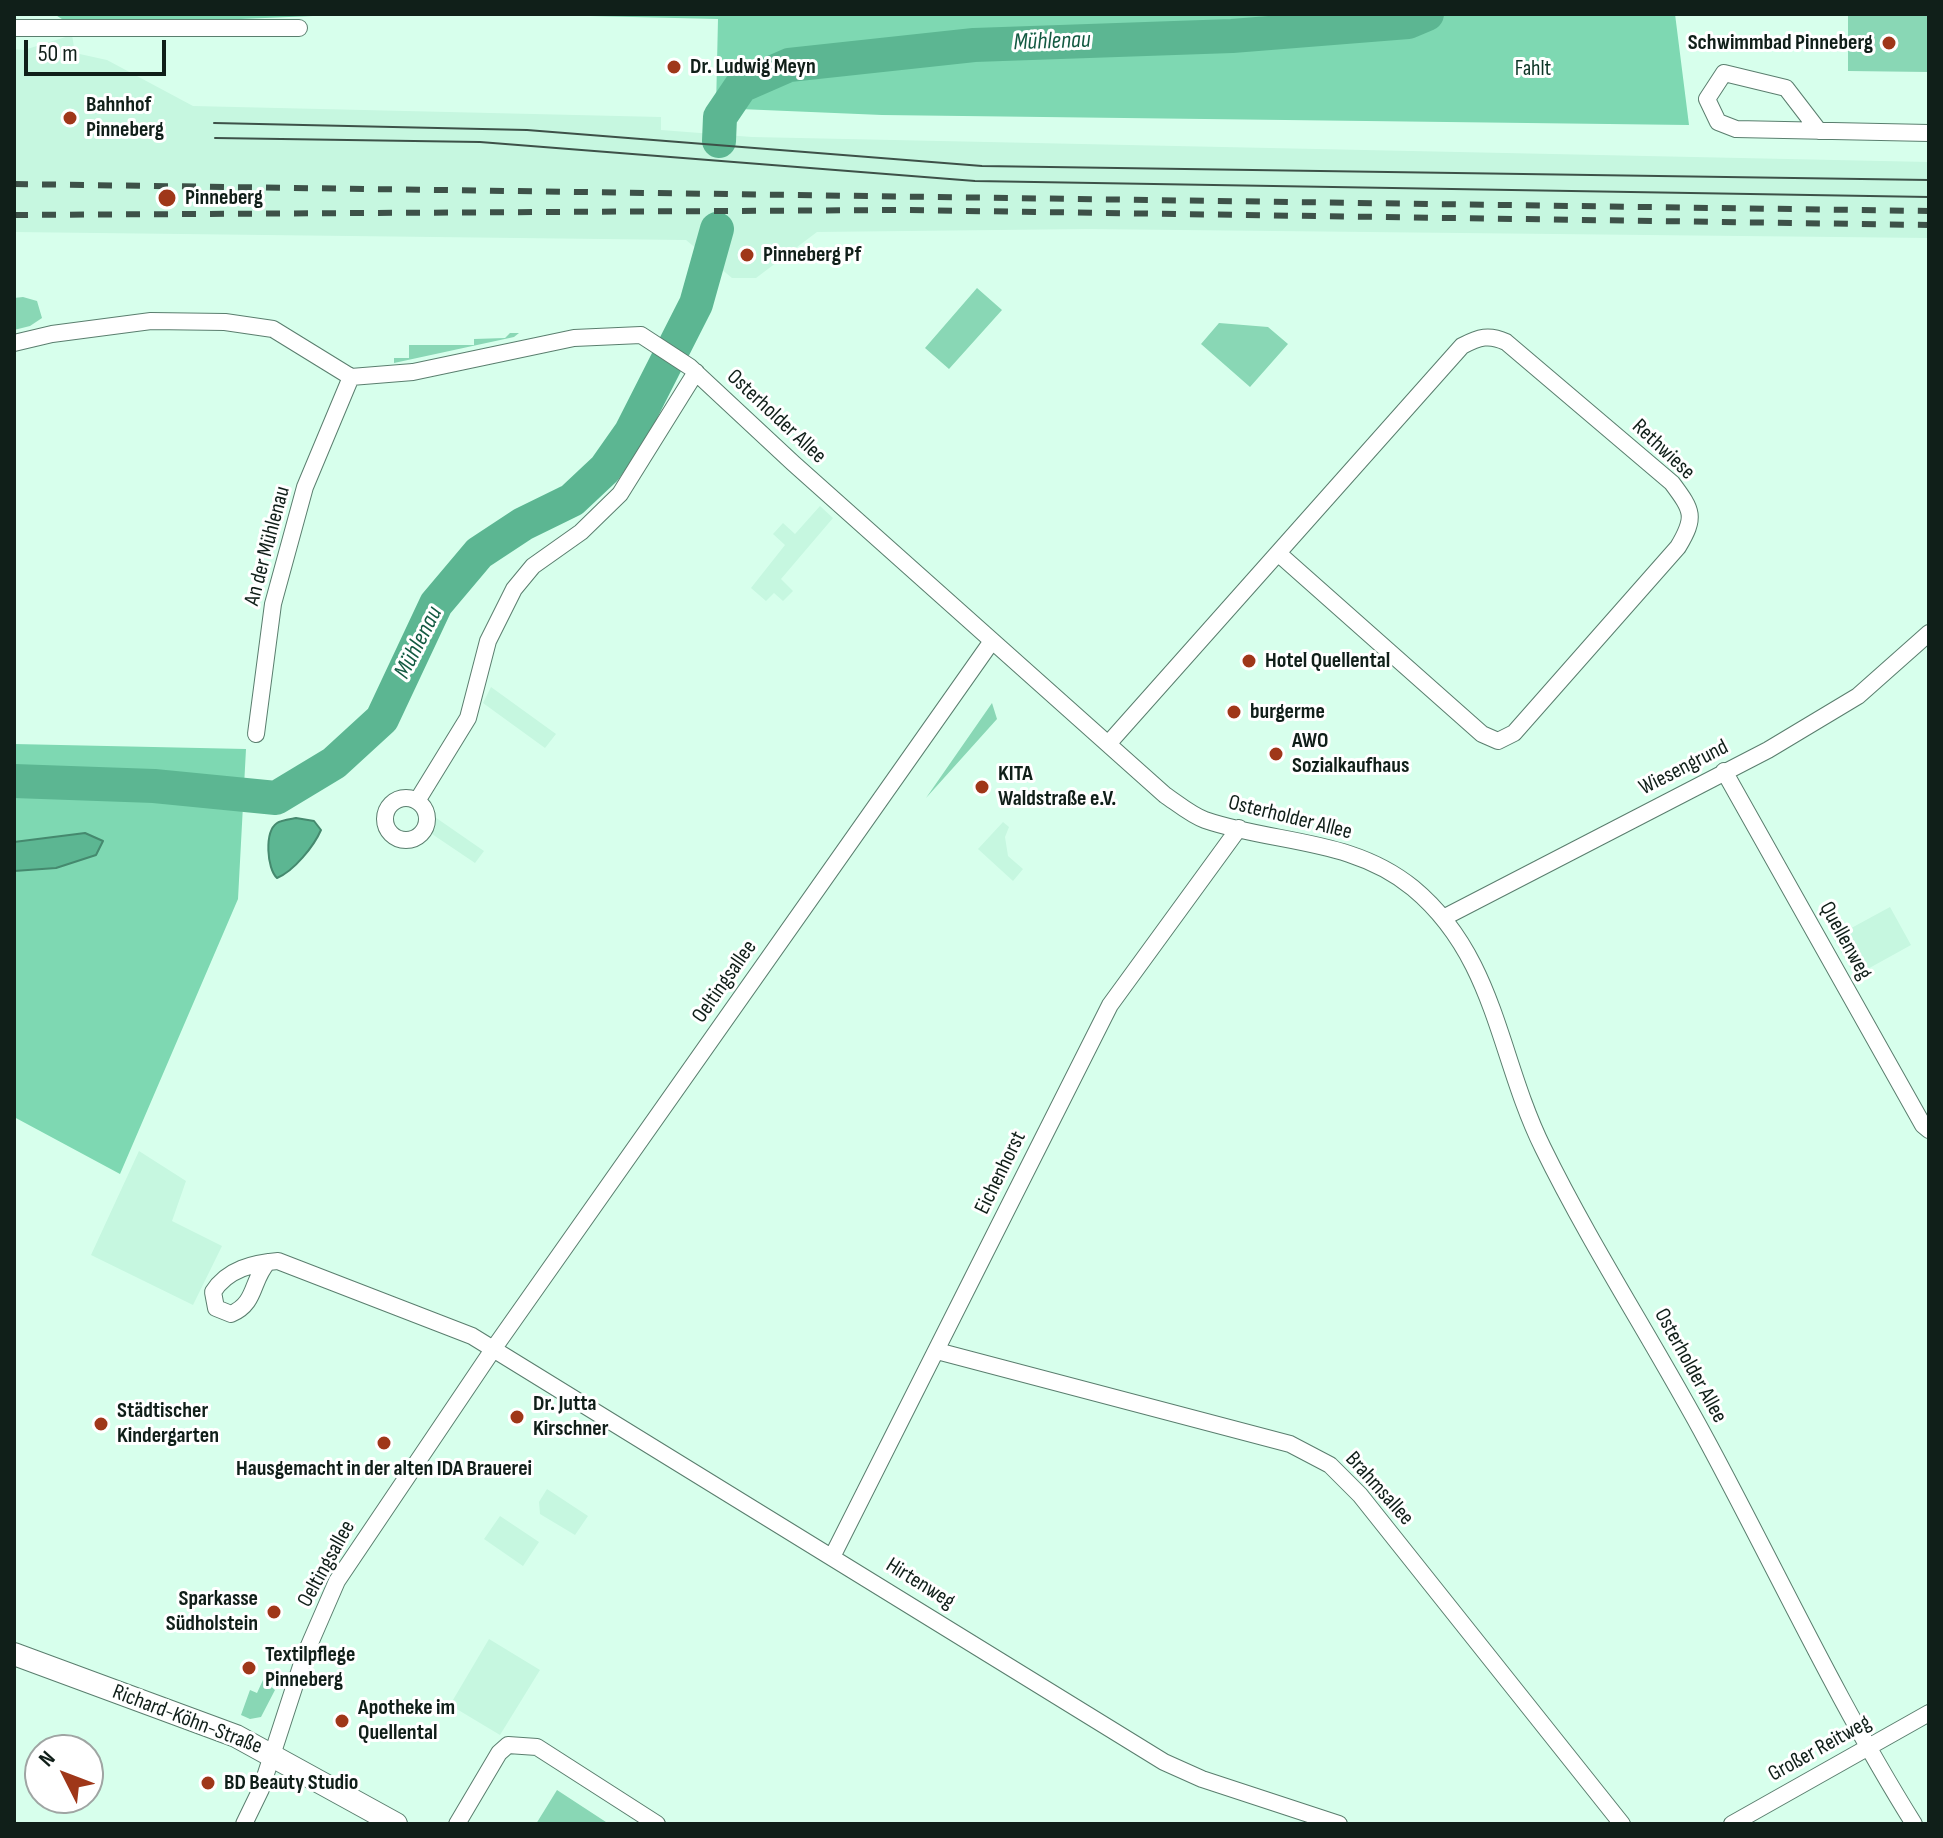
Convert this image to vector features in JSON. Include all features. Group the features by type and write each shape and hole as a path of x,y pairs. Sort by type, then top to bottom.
{"street":[{"path":"14,28 299,28"},
{"path":"1819,131 1786,88 1724,73 1707,99 1718,122 1736,129 1819,131 1929,133"},
{"path":"14,343 52,334 151,321 225,322 273,329 351,377"},
{"name":"Osterholder Allee","path":"351,377 413,372 574,338 641,335 693,369 1165,795 1201,819 1300,839 1377,866 1412,887 1443,918 1471,954 1492,1004 1515,1086 1544,1149 1710,1447 1867,1748 1914,1824"},
{"name":"Rethwiese","path":"1108,744 1462,346 1477,338 1493,336 1506,342 1672,483 1689,506 1691,525 1678,547 1514,733 1498,741 1482,734 1279,554"},
{"path":"417,801 468,718 488,641 514,589 533,566 581,532 620,494 693,369"},
{"name":"An der Mühlenau","path":"256,734 273,604 305,487 351,377"},
{"name":"Wiesengrund","path":"1443,918 1768,750 1858,696 1929,633"},
{"name":"Oeltingsallee","path":"244,1824 261,1789 304,1657 337,1581 494,1348 992,641"},
{"name":"Quellenweg","path":"1724,771 1923,1125 1929,1130"},
{"name":"Eichenhorst","path":"833,1555 1110,1005 1239,828"},
{"path":"268,1262 278,1261 472,1336 494,1348"},
{"name":"Hirtenweg","path":"494,1348 1164,1762 1202,1779 1339,1824"},
{"name":"Brahmsallee","path":"937,1351 1290,1444 1330,1465 1360,1495 1622,1824"},
{"name":"Richard-Köhn-Straße","path":"14,1654 236,1736 396,1824"},
{"name":"Großer Reitweg","path":"1732,1824 1929,1713"},
{"path":"457,1824 499,1753 508,1745 519,1745 537,1747 657,1824"}],"shaded area":[{"name":"Schwimmbad Pinneberg","path":"1848,14 1929,14 1929,72 1848,71"},
{"path":"72,35 75,53 107,60 193,106 661,117 661,130 752,137 1929,162 1929,238 1087,229 817,232 756,278 732,278 686,240 14,232 14,49 24,50"},
{"path":"977,288 1002,310 949,369 925,348"},
{"path":"14,298 37,301 42,318 30,326 14,330"},
{"path":"1219,323 1268,327 1288,344 1250,387 1201,344"},
{"path":"510,333 519,333 514,337 394,363 394,358 409,358 409,345 474,345 474,339 505,338"},
{"path":"820,506 833,518 781,579 793,591 783,601 774,593 766,601 751,588 785,545 773,534 783,523 795,534"},
{"path":"491,687 556,734 545,748 483,703"},
{"path":"992,703 997,719 926,798"},
{"path":"432,815 484,851 475,863 432,834"},
{"path":"296,818 314,821 321,830 303,857 277,878 269,859 270,834 277,823"},
{"path":"1003,822 1009,827 1005,837 1008,856 1023,869 1013,881 978,849"},
{"path":"85,833 103,841 96,855 56,868 14,871 14,842"},
{"path":"1890,907 1911,945 1855,976 1833,938"},
{"path":"139,1151 186,1181 172,1221 222,1246 193,1305 91,1255"},
{"path":"547,1489 588,1516 575,1535 540,1514 539,1502"},
{"path":"500,1516 539,1542 523,1566 484,1539"},
{"path":"489,1639 540,1670 500,1735 450,1705"},
{"path":"263,1680 275,1690 261,1717 250,1719 241,1715 250,1690 257,1693"},
{"path":"557,1790 609,1824 536,1824"}],"green space":[{"path":"54,14 361,14 73,26"},
{"name":"Fahlt","path":"505,14 1675,14 1689,125 882,115 716,108 718,19"},
{"path":"14,744 246,749 238,899 120,1174 14,1117"}],"waterway":[{"name":"Mühlenau","path":"719,141 720,117 741,86 789,65 974,45 1232,36 1408,22 1427,14"},
{"name":"Mühlenau","path":"14,781 154,786 276,798 334,763 382,719 436,604 479,553 523,524 572,500 605,469 631,432 696,304 717,229"}],"tram line":[{"path":"214,123 527,130 982,166 1929,180"},
{"path":"215,138 480,142 975,181 1929,197"}],"railway":[{"path":"14,184 1929,211"},
{"path":"14,215 902,210 1929,225"}],"place":[{"name":"Schwimmbad Pinneberg","path":"1889,43"},
{"name":"Dr. Ludwig Meyn","path":"674,67"},
{"name":"Bahnhof Pinneberg","path":"70,118"},
{"name":"Pinneberg","path":"167,198"},
{"name":"Pinneberg Pf","path":"747,255"},
{"name":"Hotel Quellental","path":"1249,661"},
{"name":"burgerme","path":"1234,712"},
{"name":"AWO Sozialkaufhaus","path":"1276,754"},
{"name":"KITA Waldstraße e.V.","path":"982,787"},
{"name":"Dr. Jutta Kirschner","path":"517,1417"},
{"name":"Städtischer Kindergarten","path":"101,1424"},
{"name":"Hausgemacht in der alten IDA Brauerei","path":"384,1443"},
{"name":"Sparkasse Südholstein","path":"274,1612"},
{"name":"Textilpflege Pinneberg","path":"249,1668"},
{"name":"Apotheke im Quellental","path":"342,1721"},
{"name":"BD Beauty Studio","path":"208,1783"}]}
